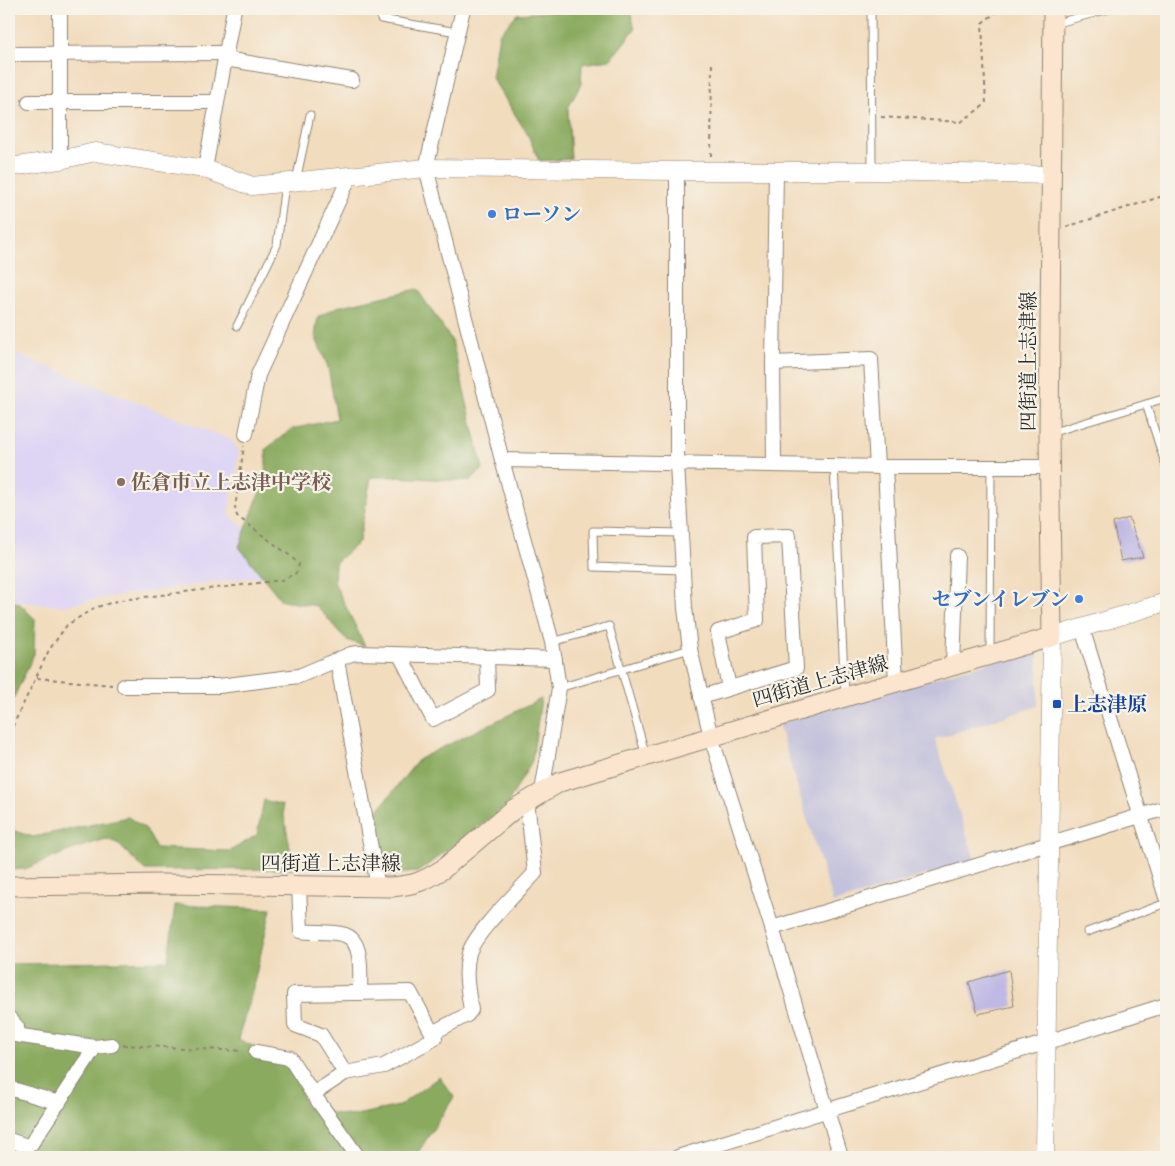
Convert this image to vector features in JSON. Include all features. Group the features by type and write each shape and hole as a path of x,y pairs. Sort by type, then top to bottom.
{"main road":[{"name":"四街道上志津線","path":"9,886 163,884 378,887 414,885 443,869 514,809 560,782 1052,637 1049,434 1053,16"}],"street":[{"path":"60,9 60,160"},
{"path":"205,169 234,9"},
{"path":"432,1033 467,1015 471,1010 466,980 470,952 484,928 535,873 535,796 559,688 552,642 502,460 426,168 463,9"},
{"path":"9,54 225,56 352,80"},
{"path":"29,102 217,102"},
{"path":"9,167 60,160 95,152 205,169 252,186 426,168 872,171 1052,175"},
{"path":"677,171 677,463 685,608 690,649 711,737 772,928 841,1157"},
{"path":"774,464 773,363 776,171"},
{"path":"246,434 258,375 350,176"},
{"path":"773,363 871,360 881,467 896,682"},
{"path":"502,460 881,467 1050,467"},
{"path":"701,697 796,668 790,536 754,538 757,620 718,632 729,688"},
{"path":"953,666 957,556"},
{"path":"1045,1157 1052,637 1166,602"},
{"path":"1082,628 1166,897"},
{"path":"124,686 228,685 299,676 351,654 359,653 555,659"},
{"path":"400,655 433,719 488,690 487,658"},
{"path":"337,660 378,887"},
{"path":"772,928 1166,808"},
{"path":"299,886 302,931 346,935 354,943 359,955 360,992"},
{"path":"313,1094 345,1073 384,1066 435,1038 410,992 294,994 295,1025 321,1035 345,1073"},
{"path":"678,1157 1166,1006"},
{"path":"9,1018 17,1027 14,1035 96,1047 112,1045"},
{"path":"9,1140 27,1146 31,1144 96,1047"},
{"path":"256,1052 290,1058 358,1157"},
{"path":"9,1088 58,1103"}],"lane":[{"path":"382,9 380,19 457,32"},
{"path":"871,9 872,171"},
{"path":"1053,16 1109,9"},
{"path":"237,326 277,246 291,182 310,115"},
{"path":"1049,434 1166,398"},
{"path":"1146,404 1166,466"},
{"path":"834,466 845,697"},
{"path":"990,655 991,467"},
{"path":"681,533 593,531 594,567 683,570"},
{"path":"552,642 609,626 646,756"},
{"path":"559,688 690,649"},
{"path":"1087,932 1166,903"}],"path":[{"path":"871,116 961,122 986,104 982,23 999,10 1018,9"},
{"path":"710,171 712,61"},
{"path":"1051,231 1166,196"},
{"path":"9,734 49,650 67,625 94,608 120,600 282,580 296,573 299,564 294,559 237,516 235,508 246,434"},
{"path":"36,678 124,686"},
{"path":"112,1045 256,1052"}],"shaded area":[{"name":"佐倉市立上志津中学校","path":"9,351 231,440 239,452 229,512 231,517 285,557 277,574 107,597 64,606 9,601"},
{"path":"1038,648 1038,706 935,739 975,860 833,903 778,724"}],"green space":[{"path":"573,9 630,9 635,29 610,60 582,64 581,84 568,108 571,159 539,161 528,135 492,78 499,34 517,14"},
{"path":"417,289 452,341 483,469 469,481 371,477 359,542 335,563 334,582 365,646 346,640 317,606 282,601 239,547 266,476 266,449 292,429 337,419 328,367 315,336 318,317 337,307"},
{"path":"9,601 19,603 35,619 34,654 9,708"},
{"path":"541,699 532,761 507,805 418,872 385,875 375,814 419,759"},
{"path":"264,800 282,805 294,869 145,870 117,843 106,839 74,849 25,869 9,870 9,829 33,837 128,817 146,829 156,848 230,851 257,835"},
{"path":"175,905 271,909 251,996 238,1039 290,1064 307,1109 351,1116 399,1106 439,1077 454,1097 415,1157 9,1157 9,964 168,961"}],"building":[{"path":"1129,518 1143,557 1121,561 1113,523"},
{"path":"1009,970 1014,1006 978,1014 969,982"}],"place":[{"name":"ローソン","path":"492,214"},
{"name":"佐倉市立上志津中学校","path":"121,482"},
{"name":"セブンイレブン","path":"1079,599"},
{"name":"上志津原","path":"1057,704"}]}
